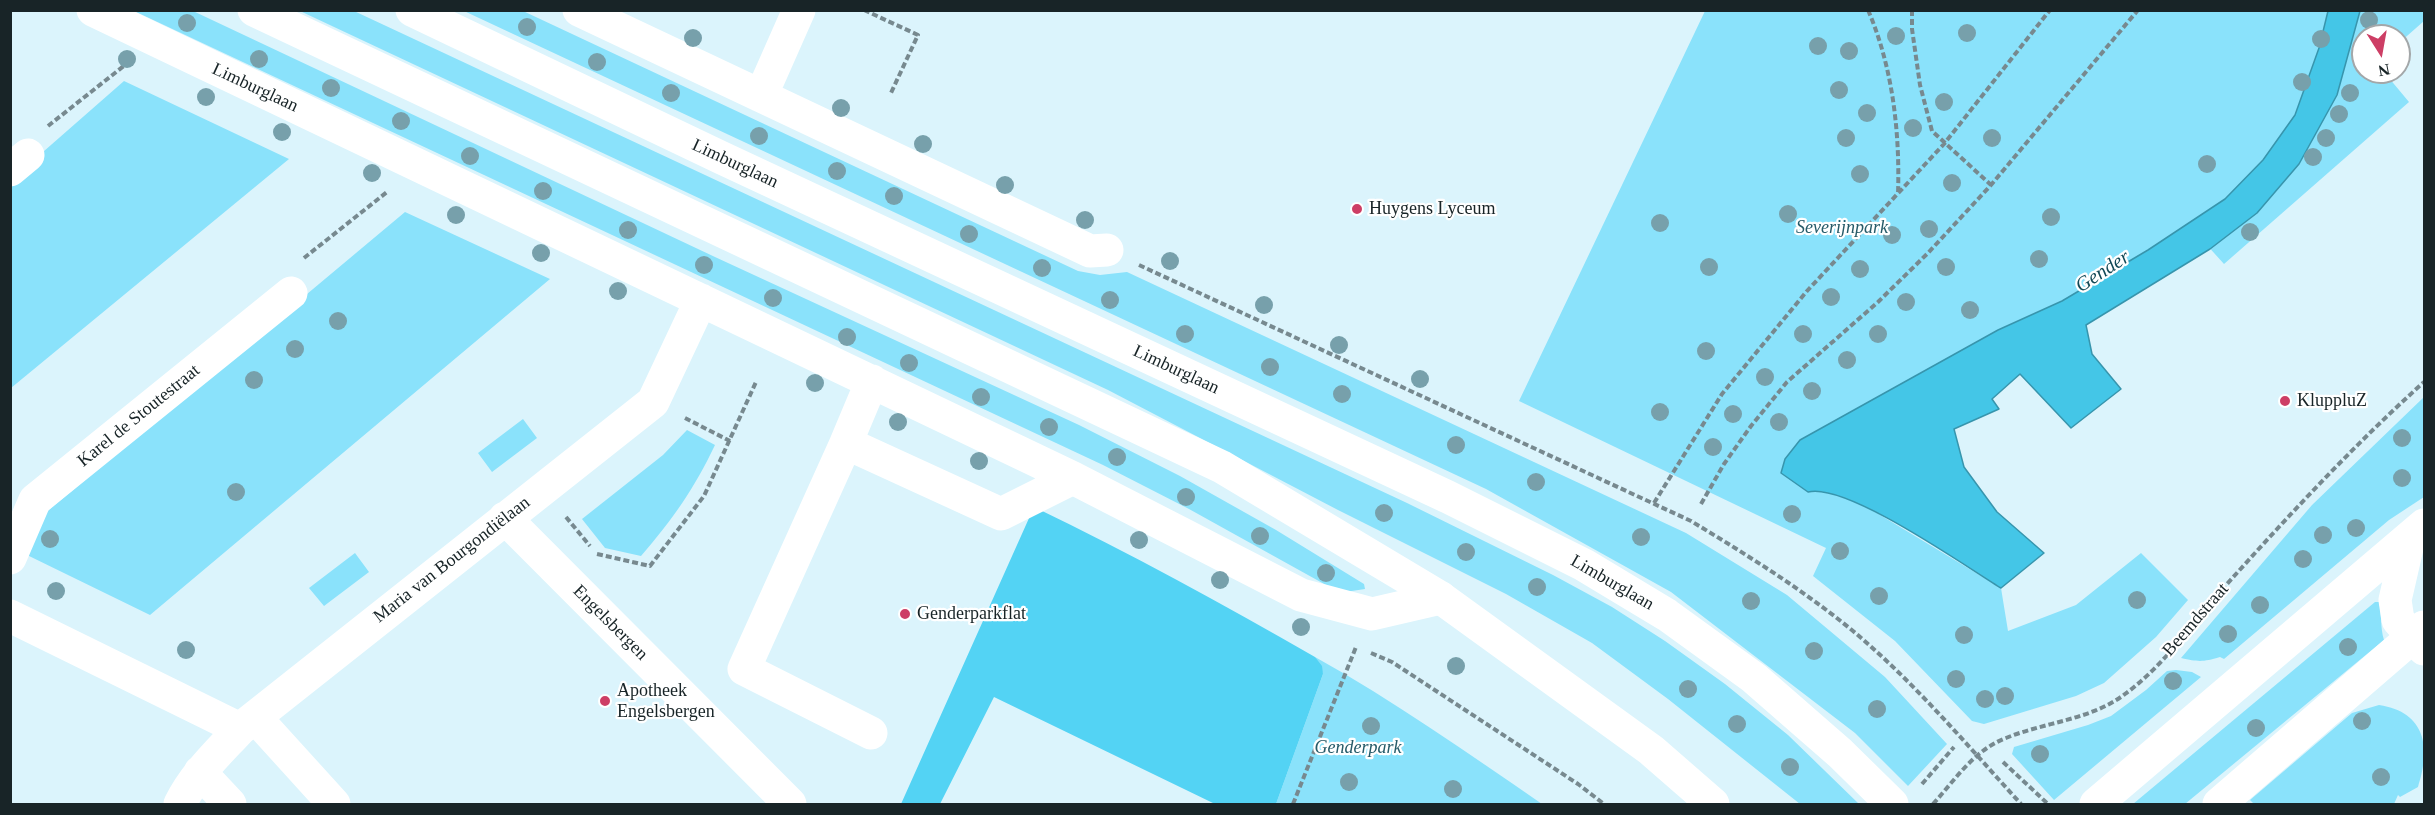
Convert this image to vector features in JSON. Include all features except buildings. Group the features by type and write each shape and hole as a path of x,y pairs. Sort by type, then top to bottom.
{"main road":[{"name":"Limburglaan","path":"93,10 1073,478 1301,595 1372,614 1441,598"},
{"path":"254,10 1222,467 1441,598 1651,750 1713,804"},
{"name":"Limburglaan","path":"412,10 722,158 1448,497 1584,565 1667,615 1754,678 1840,753 1904,798"},
{"path":"579,10 1090,251 1107,250"},
{"path":"761,96 799,10"},
{"name":"Karel de Stoutestraat","path":"10,558 35,500 291,293"},
{"name":"Maria van Bourgondiëlaan","path":"180,804 200,772 248,723 653,402 700,300"},
{"path":"872,381 744,669 872,733"},
{"path":"846,443 1001,514 1073,478"},
{"name":"Engelsbergen","path":"505,519 790,804"},
{"path":"2219,804 2421,638 2398,620 2395,600 2417,532"},
{"path":"2096,804 2417,532"},
{"path":"10,616 248,723 334,804"},
{"path":"200,772 230,804"}],"path":[{"path":"864,10 918,34 890,95"},
{"path":"1868,10 1893,90 1899,170 1898,196"},
{"path":"1912,10 1912,30 1920,85 1932,131 1991,185"},
{"path":"1654,503 1722,394 1807,291 1898,196 1944,144 2050,10"},
{"path":"1701,504 1724,464 1787,382 1878,302 1991,185 2138,10"},
{"path":"19,163 22,147 125,65"},
{"path":"291,293 279,279 391,189"},
{"path":"1107,250 1691,521 1772,571 1853,632 1917,690 2021,804"},
{"path":"543,489 597,555 651,566 704,496 756,382"},
{"name":"Beemdstraat","path":"1933,804 1976,755 2004,738 2094,711 2125,694 2185,638 2226,586 2308,497 2393,410 2424,382"},
{"path":"653,402 730,441"},
{"path":"1293,804 1356,647 1392,662 1578,784 1604,804"},
{"path":"1904,798 1954,747"},
{"path":"2003,762 2048,804"}],"green space":[{"path":"134,11 193,11 715,257 1079,425 1180,476 1276,530 1364,584 1365,589 1345,592 1335,590 1189,509 1103,465"},
{"path":"300,11 354,11 1407,503 1553,575 1612,607 1725,684 1788,735 1859,804 1800,804 1668,699 1592,643 1506,594 1338,510 1108,390"},
{"path":"464,11 523,11 1078,271 1100,275 1127,272 1686,533 1787,595 1885,677 1947,744 1908,786 1855,733 1671,592 1486,489"},
{"name":"Severijnpark","path":"1705,11 2424,11 2424,21 2411,32 2411,24 2351,24 2351,84 2394,84 2409,102 2224,264 2205,243 1996,382 1867,507 2001,588 2008,631 2076,605 2141,553 2188,600 2156,637 2104,683 2076,696 1984,724 1972,721 1895,641 1813,576 1826,548 1519,401"},
{"path":"124,81 289,159 11,388 11,180"},
{"path":"405,212 550,279 150,615 27,555 43,515"},
{"path":"2424,397 2424,497 2389,520 2224,659 2220,657 2201,661 2181,658 2312,505"},
{"path":"523,419 537,438 492,472 478,453"},
{"path":"687,430 715,445 682,503 641,556 605,548 582,519 663,455"},
{"path":"355,553 369,572 324,606 309,588"},
{"path":"2375,602 2379,602 2384,640 2185,804 2133,804"},
{"name":"Genderpark","path":"1315,657 1402,709 1542,804 1276,804 1323,674"},
{"path":"2167,671 2192,672 2201,677 2054,800 2012,754 2014,747 2111,716"},
{"path":"2379,705 2407,715 2421,734 2424,759 2418,787 2400,797 2398,795 2394,804 2254,804 2250,800 2352,713"}],"shaded area":[{"path":"2328,11 2360,11 2356,24 2351,24 2351,44 2337,95 2299,164 2257,213 2210,249 2086,325 2092,354 2121,389 2071,428 2020,374 1992,399 1999,409 1954,429 1964,467 1997,512 2044,553 2001,588 1934,545 1876,512 1826,492 1808,492 1781,473 1785,459 1800,440 1998,330 2062,301 2148,250 2225,199 2263,160 2295,115 2319,48"},
{"path":"1034,507 1176,579 1315,657 1322,666 1323,674 1276,804 1215,804 994,697 940,804 901,804"}],"place":[{"name":"Huygens Lyceum","path":"1357,209"},
{"name":"KluppluZ","path":"2285,401"},
{"name":"Genderparkflat","path":"905,614"},
{"name":"Apotheek Engelsbergen","path":"605,701"}],"water label":[{"name":"Gender","path":"2103,272"}]}
